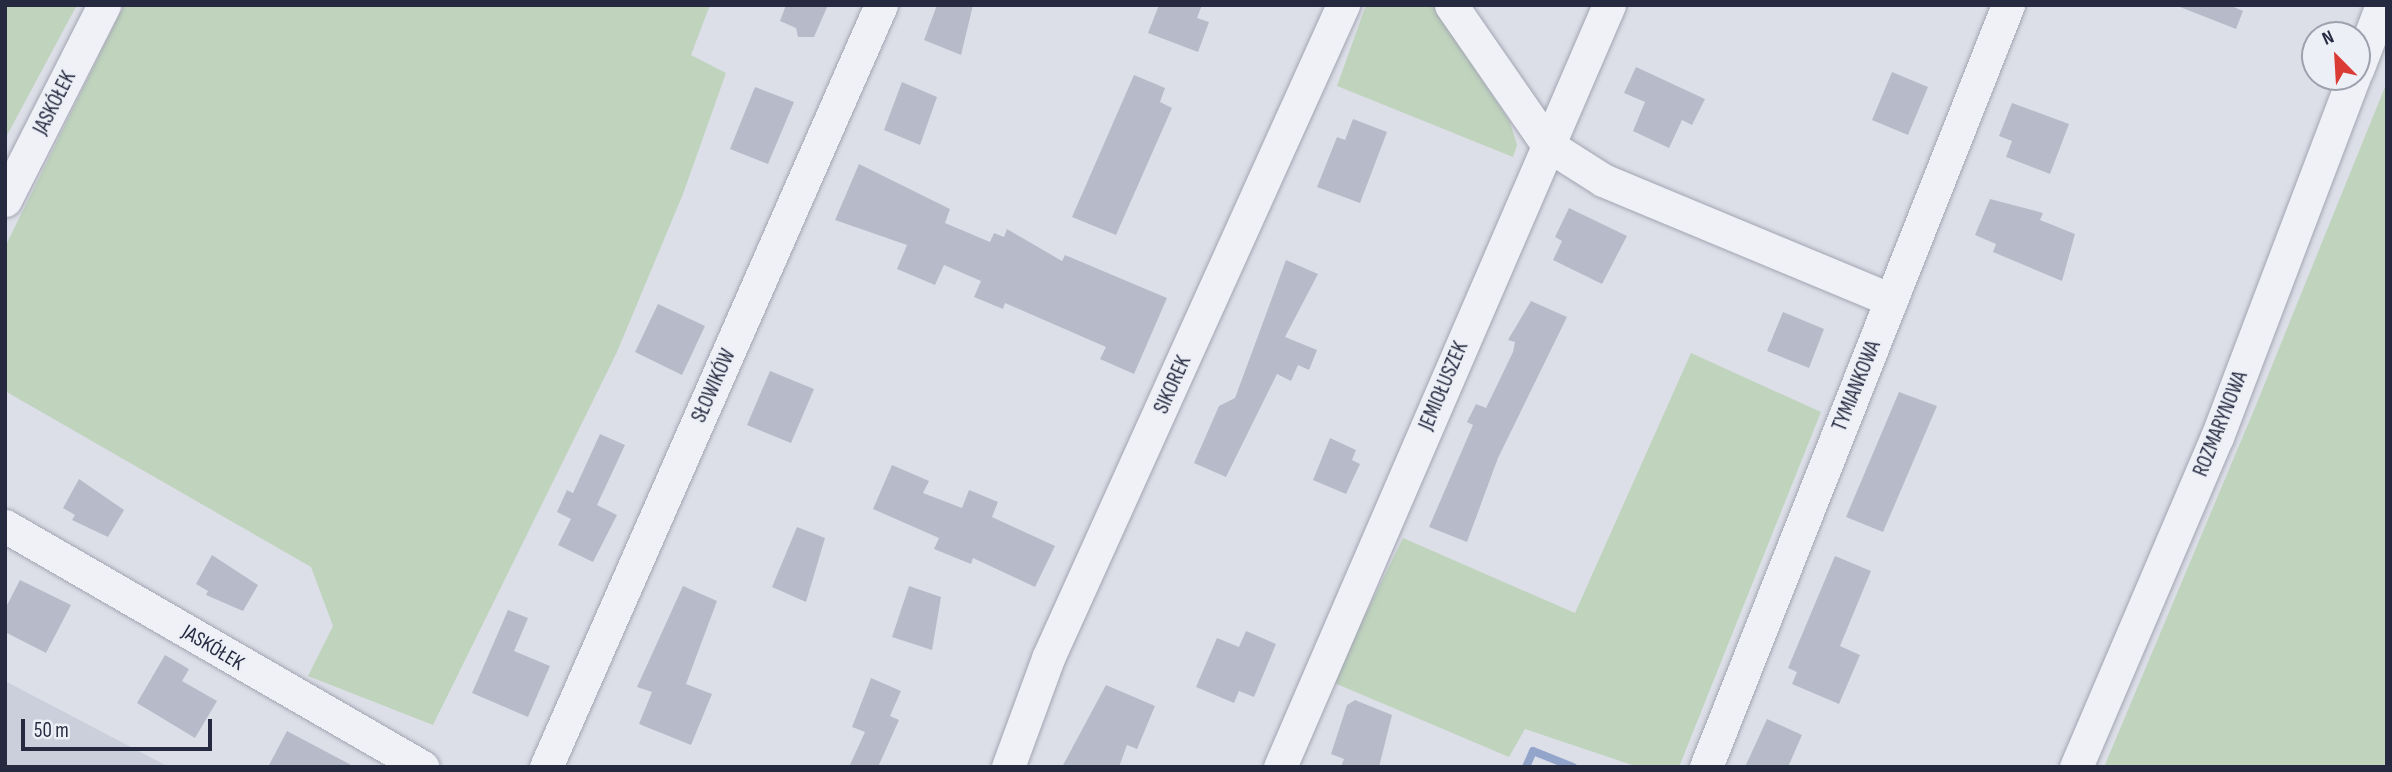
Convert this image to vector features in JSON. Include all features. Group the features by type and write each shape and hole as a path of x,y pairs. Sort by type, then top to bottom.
{"street":[{"name":"JASKÓŁEK","path":"5,200 104,5"},
{"name":"SŁOWIKÓW","path":"546,767 881,5"},
{"name":"SIKOREK","path":"1008,767 1048,658 1343,5"},
{"path":"1451,5 1548,145 1603,180 1891,300"},
{"name":"JEMIOŁUSZEK","path":"1280,767 1609,5"},
{"name":"TYMIANKOWA","path":"1706,767 2008,5"},
{"path":"2371,34 2382,5"},
{"name":"ROZMARYNOWA","path":"2076,767 2217,438 2349,91"},
{"name":"JASKÓŁEK","path":"5,526 422,767"}],"shaded area":[{"path":"5,681 169,767 5,767"}],"green space":[{"path":"5,5 77,5 5,139"},
{"path":"124,5 710,5 691,55 726,73 683,194 617,352 433,725 308,676 333,626 311,567 5,391 5,247"},
{"path":"1366,5 1433,5 1510,122 1517,145 1513,157 1337,86"},
{"path":"2387,82 2387,767 2104,767 2254,410"},
{"path":"1691,353 1821,412 1679,767 1638,767 1525,729 1509,757 1332,682 1403,538 1575,613"}],"building":[{"path":"786,5 828,5 814,37 798,37 796,28 780,21"},
{"path":"937,5 973,5 961,55 924,40"},
{"path":"1159,5 1202,5 1197,18 1209,22 1198,52 1148,33"},
{"path":"2229,5 2243,11 2236,29 2180,7"},
{"path":"1636,67 1705,99 1692,125 1682,120 1669,148 1633,131 1645,102 1624,93"},
{"path":"1892,72 1928,87 1908,135 1872,120"},
{"path":"1134,75 1165,88 1160,102 1172,108 1116,235 1072,217"},
{"path":"902,82 937,97 920,145 884,130"},
{"path":"755,87 794,102 768,164 730,149"},
{"path":"2012,103 2069,124 2050,174 2006,157 2012,141 1999,136"},
{"path":"1353,119 1387,132 1360,203 1317,187 1337,137 1345,140"},
{"path":"859,164 950,209 945,223 990,242 994,233 1004,237 1007,229 1062,261 1065,255 1167,298 1134,374 1100,359 1106,347 1005,303 1003,309 974,297 981,281 944,265 935,285 897,269 907,245 835,220"},
{"path":"1990,199 2043,213 2040,220 2075,234 2062,281 1993,252 1996,244 1975,235"},
{"path":"1569,208 1627,236 1602,284 1553,260 1562,241 1555,237"},
{"path":"1286,260 1318,274 1285,337 1317,350 1309,370 1298,365 1291,381 1277,374 1226,477 1194,463 1219,406 1235,398"},
{"path":"1531,301 1567,317 1498,458 1467,542 1429,527 1473,425 1467,422 1476,404 1486,408 1513,352 1515,342 1508,340"},
{"path":"658,304 705,326 682,375 635,352"},
{"path":"1783,312 1824,329 1809,368 1767,351"},
{"path":"770,371 814,389 791,443 747,425"},
{"path":"1899,392 1937,406 1883,532 1846,517"},
{"path":"600,434 625,445 597,505 617,515 593,562 558,545 571,519 557,512 567,490 573,493"},
{"path":"1330,438 1356,450 1352,460 1360,464 1346,494 1313,480"},
{"path":"892,465 929,481 923,493 962,508 969,490 998,502 992,517 1055,546 1035,587 973,558 971,564 934,549 939,538 873,509"},
{"path":"79,479 124,510 108,537 72,520 75,515 63,508"},
{"path":"797,527 825,538 806,602 772,587"},
{"path":"212,555 258,585 243,611 206,595 208,591 196,584"},
{"path":"1835,556 1871,571 1840,646 1860,655 1839,704 1792,684 1797,672 1788,668"},
{"path":"20,580 71,605 46,653 5,632 5,609"},
{"path":"683,586 717,601 686,684 712,694 691,745 639,724 652,692 637,687"},
{"path":"909,586 941,597 932,650 892,637"},
{"path":"508,610 528,618 514,651 550,666 528,717 472,693"},
{"path":"1246,631 1276,644 1254,697 1239,691 1234,703 1196,687 1217,638 1239,647"},
{"path":"165,655 189,669 182,681 217,701 195,738 137,703"},
{"path":"871,678 901,691 890,716 899,720 878,767 849,767 865,732 852,727"},
{"path":"1106,685 1155,706 1137,749 1127,745 1119,767 1062,767"},
{"path":"1355,700 1392,715 1379,767 1341,767 1344,759 1331,754 1347,705"},
{"path":"1767,719 1802,735 1788,767 1745,767"},
{"path":"287,731 355,767 268,767"}],"waterway":[{"path":"1526,767 1533,751 1573,767"}]}
